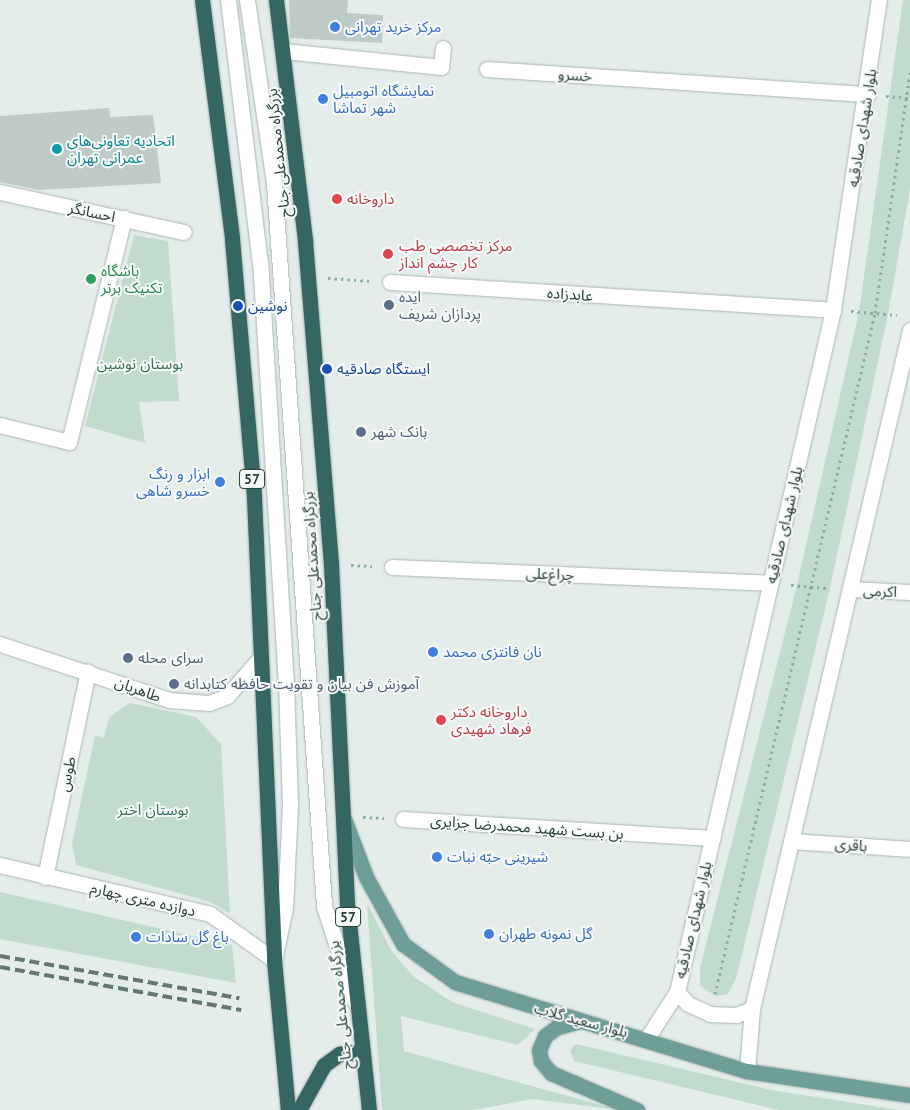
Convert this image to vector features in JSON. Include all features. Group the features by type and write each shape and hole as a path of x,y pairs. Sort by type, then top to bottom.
{"highway":[{"name":"57","path":"202,0 233,249 254,497 274,960"},
{"name":"بزرگراه محمدعلی جناح","path":"276,0 284,51 308,277 330,564 343,816 359,1018 369,1110"},
{"path":"274,960 288,1110"},
{"path":"299,1110 324,1065 339,1054 362,1051"}],"main road":[{"name":"بلوار سعید گلاب","path":"343,816 388,918 403,944 428,966 487,994 647,1038 747,1071 910,1096"},
{"path":"581,1021 557,1026 545,1036 539,1050 541,1062 551,1072 637,1110"}],"street":[{"path":"228,0 260,264 286,684 290,804 285,908 274,960"},
{"path":"247,0 274,184 324,906 359,1018"},
{"name":"بلوار شهدای صادقیه","path":"647,1038 676,992 833,310 868,94 879,0"},
{"path":"284,51 441,67 443,48"},
{"name":"خسرو","path":"487,69 868,94"},
{"name":"احسانگر","path":"0,192 184,232"},
{"path":"0,426 69,442 124,218"},
{"name":"عابدزاده","path":"390,282 833,310"},
{"path":"747,1071 752,1009 910,330"},
{"name":"چراغ‌علی","path":"392,567 770,583"},
{"name":"اکرمی","path":"850,589 910,592"},
{"name":"طاهریان","path":"0,644 88,671 169,700 209,703 227,696 260,656"},
{"name":"طوس","path":"45,877 88,671"},
{"name":"بن بست شهید محمدرضا جزایری","path":"403,819 712,838"},
{"name":"باقری","path":"791,840 910,849"},
{"name":"دوازده متری چهارم","path":"0,865 210,914 274,960"},
{"path":"676,992 688,1004 710,1014 736,1015 752,1009"}],"path":[{"path":"710,1014 814,586 875,313 910,73"},
{"path":"308,277 390,282"},
{"path":"833,310 903,315"},
{"path":"330,564 392,567"},
{"path":"770,583 850,589"},
{"path":"343,816 403,819"}],"green space":[{"path":"903,0 910,0 910,189 888,314 830,588 736,979 728,994 716,996 700,986 700,968 797,585 859,312"},
{"name":"بوستان نوشین","path":"134,235 168,241 179,401 139,402 145,443 85,426"},
{"name":"بوستان اختر","path":"130,703 196,717 221,744 230,914 211,902 76,865 72,844 95,735 104,738 109,717"},
{"path":"0,892 232,945 236,983 0,939"},
{"path":"367,903 391,950 413,976 452,1002 535,1029 518,1045 401,1016 404,1051 619,1110 533,1099 473,1110 382,1110"},
{"path":"576,1044 771,1090 899,1110 779,1110 574,1061 570,1050"}],"building":[{"name":"مرکز خرید تهرانی","path":"289,0 348,0 347,13 383,15 382,43 290,38"},
{"name":"اتحادیه تعاونی‌های عمرانی تهران","path":"109,108 110,117 153,115 161,183 39,190 0,182 0,116"}],"railway":[{"path":"0,956 239,998"},
{"path":"0,967 241,1010"}],"place":[{"name":"مرکز خرید تهرانی","path":"335,27"},
{"name":"نمایشگاه اتومبیل شهر تماشا","path":"323,99"},
{"name":"اتحادیه تعاونی‌های عمرانی تهران","path":"57,149"},
{"name":"داروخانه","path":"337,199"},
{"name":"مرکز تخصصی طب کار چشم انداز","path":"388,254"},
{"name":"باشگاه تکنیک برتر","path":"91,279"},
{"name":"ایده پردازان شریف","path":"389,305"},
{"name":"نوشین","path":"238,306"},
{"name":"ایستگاه صادقیه","path":"327,369"},
{"name":"بانک شهر","path":"361,432"},
{"name":"ابزار و رنگ خسرو شاهی","path":"220,482"},
{"name":"نان فانتزی محمد","path":"433,652"},
{"name":"سرای محله","path":"128,658"},
{"name":"آموزش فن بیان و تقویت حافظه کتابدانه","path":"174,684"},
{"name":"داروخانه دکتر فرهاد شهیدی","path":"441,720"},
{"name":"شیرینی حبّه نبات","path":"437,857"},
{"name":"گل نمونه طهران","path":"489,934"},
{"name":"باغ گل سادات","path":"136,937"}]}
